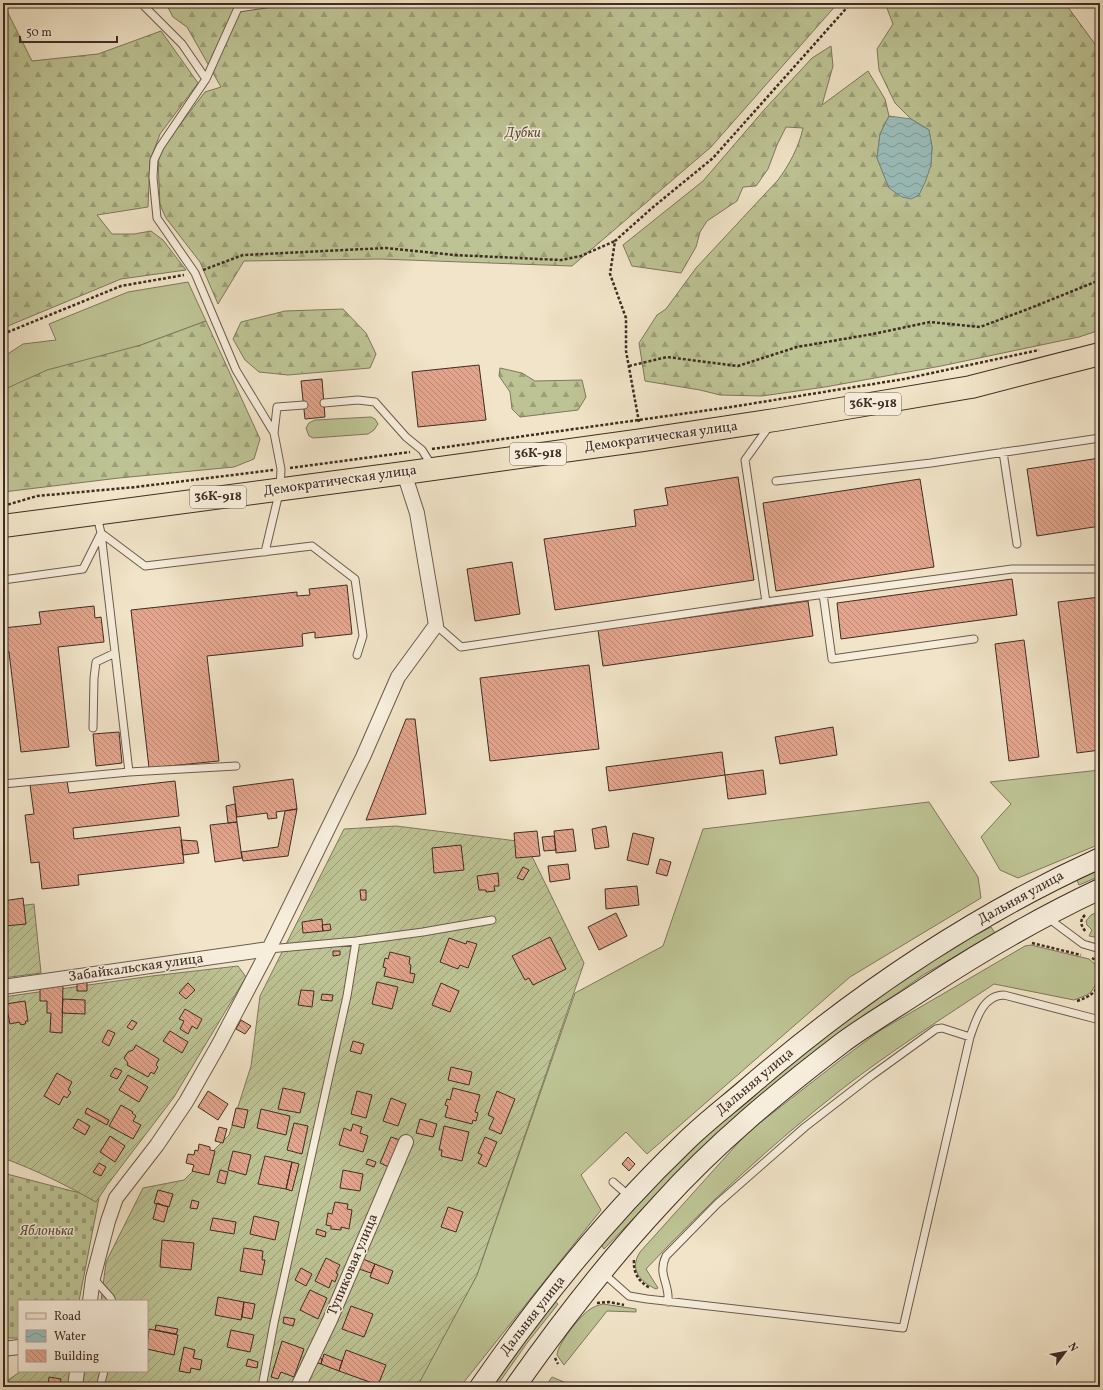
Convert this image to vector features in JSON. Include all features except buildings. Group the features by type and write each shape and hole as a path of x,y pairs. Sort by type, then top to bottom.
{"main road":[{"name":"Демократическая улица","path":"3,526 99,524 281,479 404,473 427,459 641,430 775,420 972,387 1100,354"},
{"name":"Дальняя улица","path":"480,1387 512,1340 594,1237 685,1142 766,1072 825,1024 954,935 1071,871 1100,858"},
{"name":"Дальняя улица","path":"515,1387 541,1350 602,1271 662,1203 743,1123 844,1042 970,960 1046,916 1100,889"},
{"path":"1032,892 1046,916"},
{"path":"581,1254 602,1271"}],"street":[{"path":"90,1300 108,1221 116,1198 157,1145 186,1102 219,1044 269,949 363,758 398,677 436,625 417,512 404,473"},
{"name":"Забайкальская улица","path":"3,987 269,949"},
{"name":"Тупиковая улица","path":"298,1387 330,1320 406,1142"},
{"path":"3,1349 18,1347"},
{"path":"75,1387 77,1372"}],"lane":[{"path":"272,3 238,5 206,79 160,147 154,160 153,177 157,218 196,273 236,370 274,433"},
{"path":"146,7 182,44 206,79"},
{"path":"324,403 358,400 375,402 427,459"},
{"path":"265,552 281,479 274,433 277,407 304,405"},
{"path":"766,602 745,460 775,420"},
{"path":"776,480 931,463 1100,438"},
{"path":"1003,452 1017,544"},
{"path":"99,524 145,566 312,546 355,578 363,636 357,655"},
{"path":"3,580 83,569 99,524"},
{"path":"99,524 129,772"},
{"path":"436,625 460,647 766,602 1012,569 1100,569"},
{"path":"823,594 832,659 974,639"},
{"path":"93,728 94,678 96,662 115,653"},
{"path":"3,784 129,772 236,766"},
{"path":"1046,916 1083,944 1100,949"},
{"path":"269,949 356,941 423,932 492,920"},
{"path":"262,1387 276,1316 347,996 356,941"},
{"path":"602,1271 629,1296 668,1302 903,1328 970,1038 976,1020 988,1000 996,995 1004,995 1100,1020"},
{"path":"668,1302 669,1293 662,1272 662,1264 666,1256 716,1204 805,1127 871,1076 936,1029 942,1028 970,1038"},
{"path":"613,1182 630,1198"},
{"path":"94,1278 112,1300"},
{"path":"100,1387 104,1372"}],"path":[{"path":"3,334 121,286 196,273 243,255 386,248 454,255 561,260 580,256 615,241 652,208 713,158 851,3"},
{"path":"615,241 610,274 626,318 626,351 641,430"},
{"path":"629,366 666,357 738,366 797,347 873,334 930,322 980,327 1100,280"},
{"path":"3,505 37,496 136,487 281,479 641,430 731,407 904,379 1044,349"},
{"path":"1086,914 1082,919 1081,924 1086,932"},
{"path":"1026,943 1032,943 1094,958 1100,966"},
{"path":"1078,1001 1094,993 1100,981"},
{"path":"635,1255 633,1262 635,1272 642,1284 650,1288"},
{"path":"1096,1262 1100,1268"},
{"path":"595,1304 599,1302 609,1302 630,1306"},
{"path":"554,1354 558,1364"}],"green space":[{"path":"3,3 32,61 98,54 161,31 198,83 160,134 150,161 148,207 97,215 112,234 134,234 151,231 163,240 186,270 121,279 3,328"},
{"name":"Дубки","path":"838,3 711,147 572,266 380,259 244,261 218,304 200,262 166,218 160,205 158,161 163,147 205,92 221,87 187,27 173,17 166,4"},
{"path":"885,3 1065,3 1100,51 1100,330 1079,337 941,366 825,387 762,396 720,395 700,390 645,381 639,343 657,315 666,309 696,268 778,180 793,156 803,128 786,127 768,169 756,186 743,187 737,201 707,221 700,232 696,247 681,273 632,266 623,245 703,181 764,110 812,58 831,46 833,66 822,105 868,71 885,99 889,116 880,134 877,158 889,188 931,165 932,147 929,130 911,119 895,103 879,70 877,49 893,24"},
{"path":"188,282 206,321 141,345 3,390 3,357 23,344 56,340 49,324 128,292"},
{"path":"343,309 366,333 376,354 370,368 288,375 259,372 245,360 233,339 241,322 285,311"},
{"path":"206,321 260,439 254,459 234,467 119,478 3,492 3,390 47,370 141,345"},
{"path":"500,368 522,373 535,381 582,380 586,397 578,410 520,417 512,409 510,392 499,376"},
{"path":"371,417 375,419 378,424 374,430 368,434 313,438 309,436 306,428 309,423 315,420"},
{"path":"1100,770 1100,844 1018,878 1000,870 981,837 1011,804 990,782"},
{"path":"929,802 978,877 981,898 850,977 647,1154 626,1132 581,1175 601,1210 460,1387 416,1387 477,1275 575,993 663,946 703,829"},
{"path":"396,826 525,842 584,963 477,1275 417,1387 3,1387 3,1384 20,1372 148,1372 148,1300 101,1300 106,1262 143,1188 184,1180 229,1135 251,1066 260,996 344,829"},
{"path":"1100,869 1100,876 1079,885 1077,880"},
{"path":"34,904 41,973 3,978 3,908"},
{"path":"1100,911 1100,938 1089,936 1092,930 1087,925 1086,921 1091,915"},
{"path":"991,927 995,933 923,975 857,1022 656,1195 604,1249 600,1243 652,1188 718,1125 787,1065 854,1014 933,958"},
{"path":"1031,945 1089,959 1096,965 1099,971 1096,984 1091,992 1074,1000 994,984 879,1061 790,1131 716,1198 646,1269 658,1288 656,1289 650,1286 641,1279 636,1269 637,1258 640,1252 747,1133 881,1030 1025,946"},
{"path":"238,966 246,977 174,1097 96,1202 51,1178 3,1158 3,997 152,976"},
{"name":"Яблонька","path":"3,1173 99,1198 79,1300 18,1300 18,1338 3,1338"},
{"path":"552,1299 558,1304 527,1343 496,1387 488,1387"},
{"path":"603,1304 636,1309 636,1312 607,1311 564,1365 557,1355 558,1350 565,1338 585,1313 594,1307"},
{"path":"552,1377 576,1387 545,1387"}],"water":[{"path":"889,116 911,119 929,130 932,147 931,165 919,195 911,199 902,197 889,188 877,158 880,134"}]}
